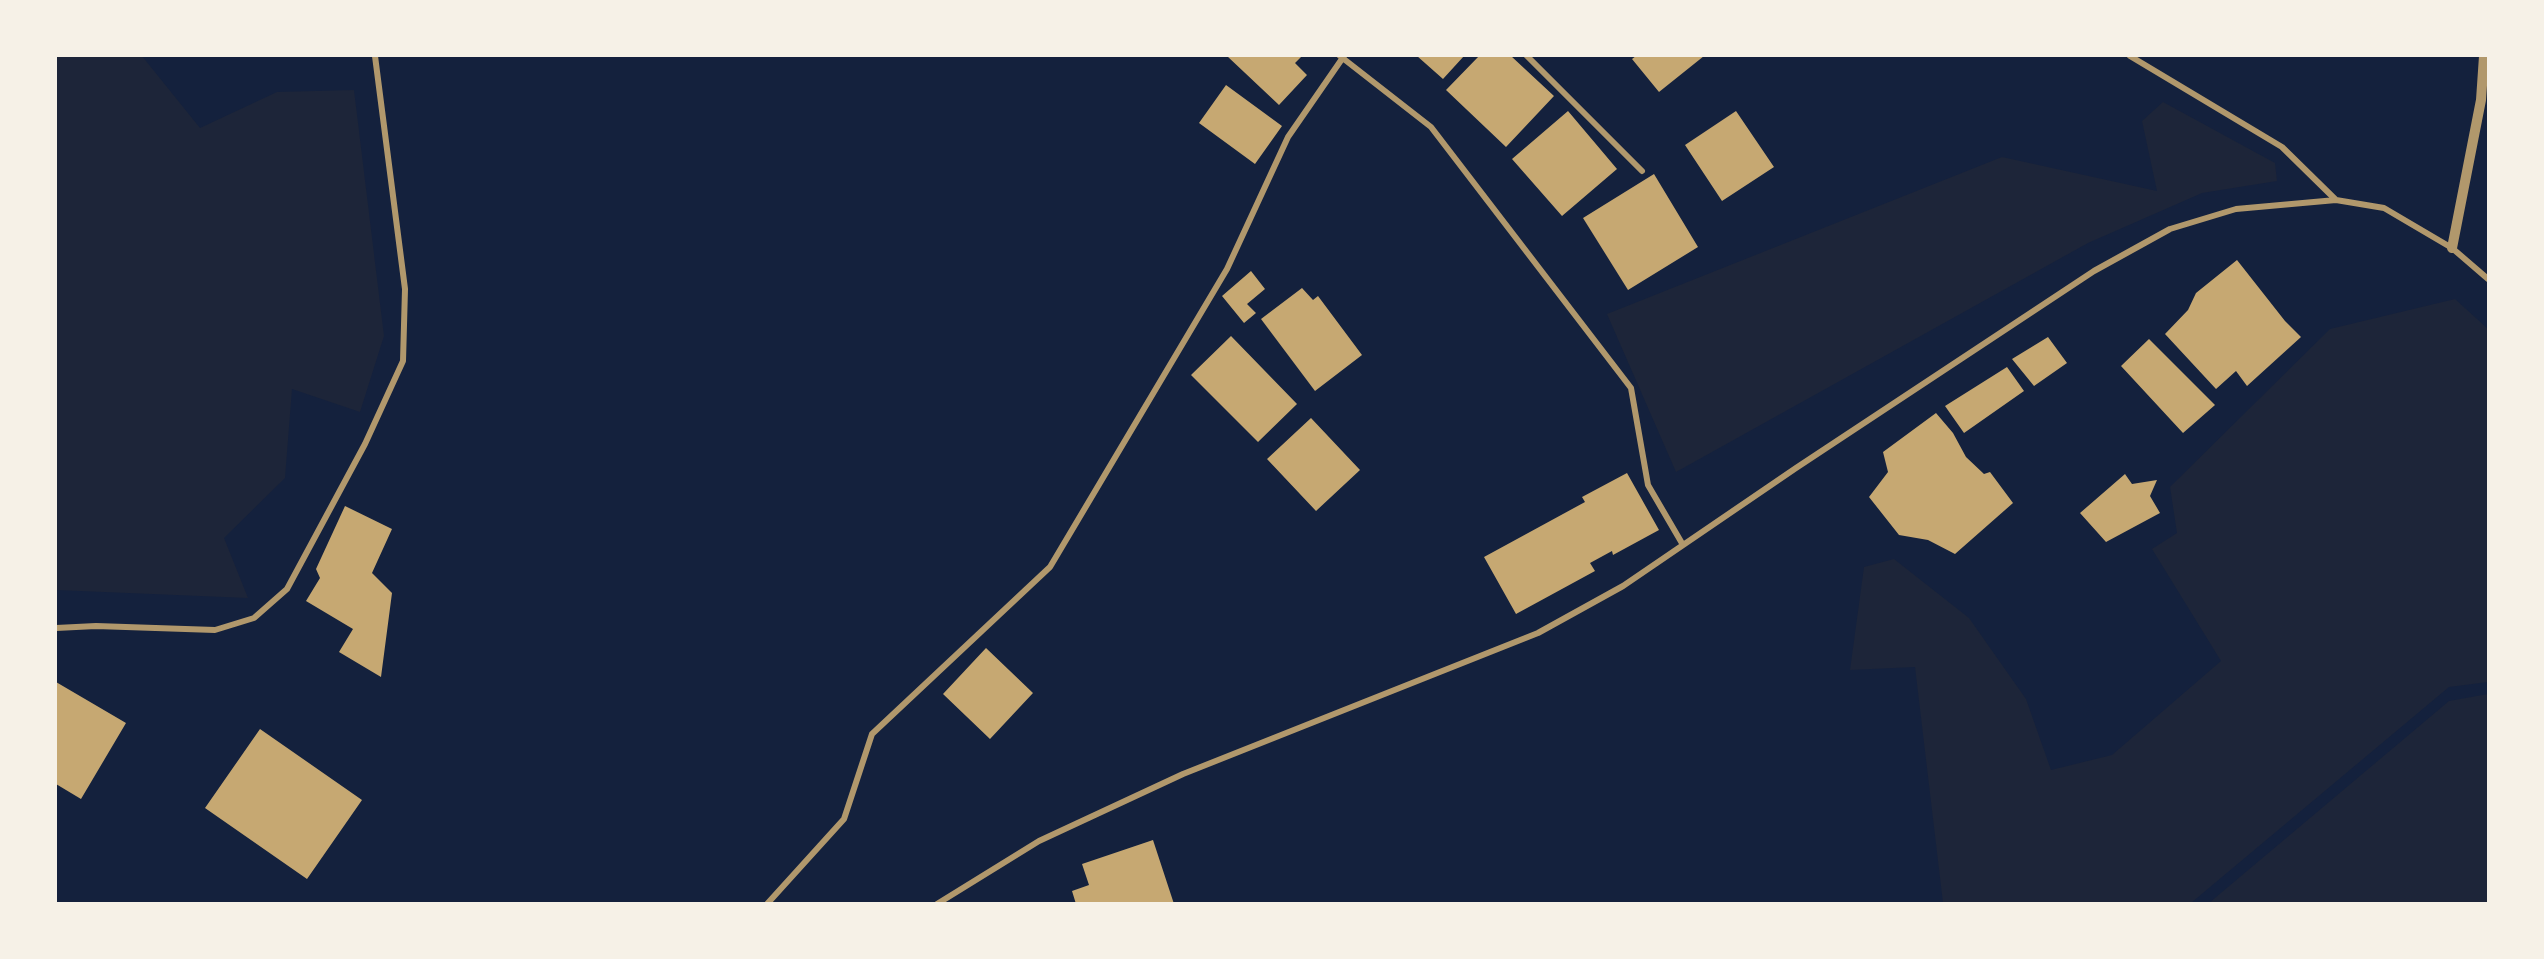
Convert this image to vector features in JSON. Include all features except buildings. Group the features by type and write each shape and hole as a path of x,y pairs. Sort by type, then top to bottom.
{"street":[{"path":"56,628 96,626 215,630 254,618 288,589 365,444 403,361 405,289 375,56"},
{"path":"767,903 844,819 872,734 1050,567 1227,269 1288,137 1342,56 1431,127 1631,388 1648,485 1683,545"},
{"path":"1527,56 1642,171"},
{"path":"2130,56 2282,147 2336,200"},
{"path":"2452,248 2481,100 2484,56"},
{"path":"937,903 1039,841 1183,774 1538,633 1623,586 2094,271 2170,229 2236,209 2336,200 2384,208 2452,248 2488,279"}],"shaded area":[{"path":"56,56 142,56 200,128 277,92 354,90 384,336 360,412 292,389 285,478 224,538 248,598 56,590"},
{"path":"2163,102 2275,163 2277,181 2202,193 2088,243 1676,472 1607,314 2002,157 2157,191 2142,121"},
{"path":"2455,299 2488,329 2488,682 2449,687 2191,903 1943,903 1915,667 1850,670 1864,567 1894,559 1969,618 2026,699 2051,770 2112,755 2221,661 2152,549 2177,533 2170,487 2330,329"},
{"path":"2488,694 2488,903 2209,903 2449,701"}]}
